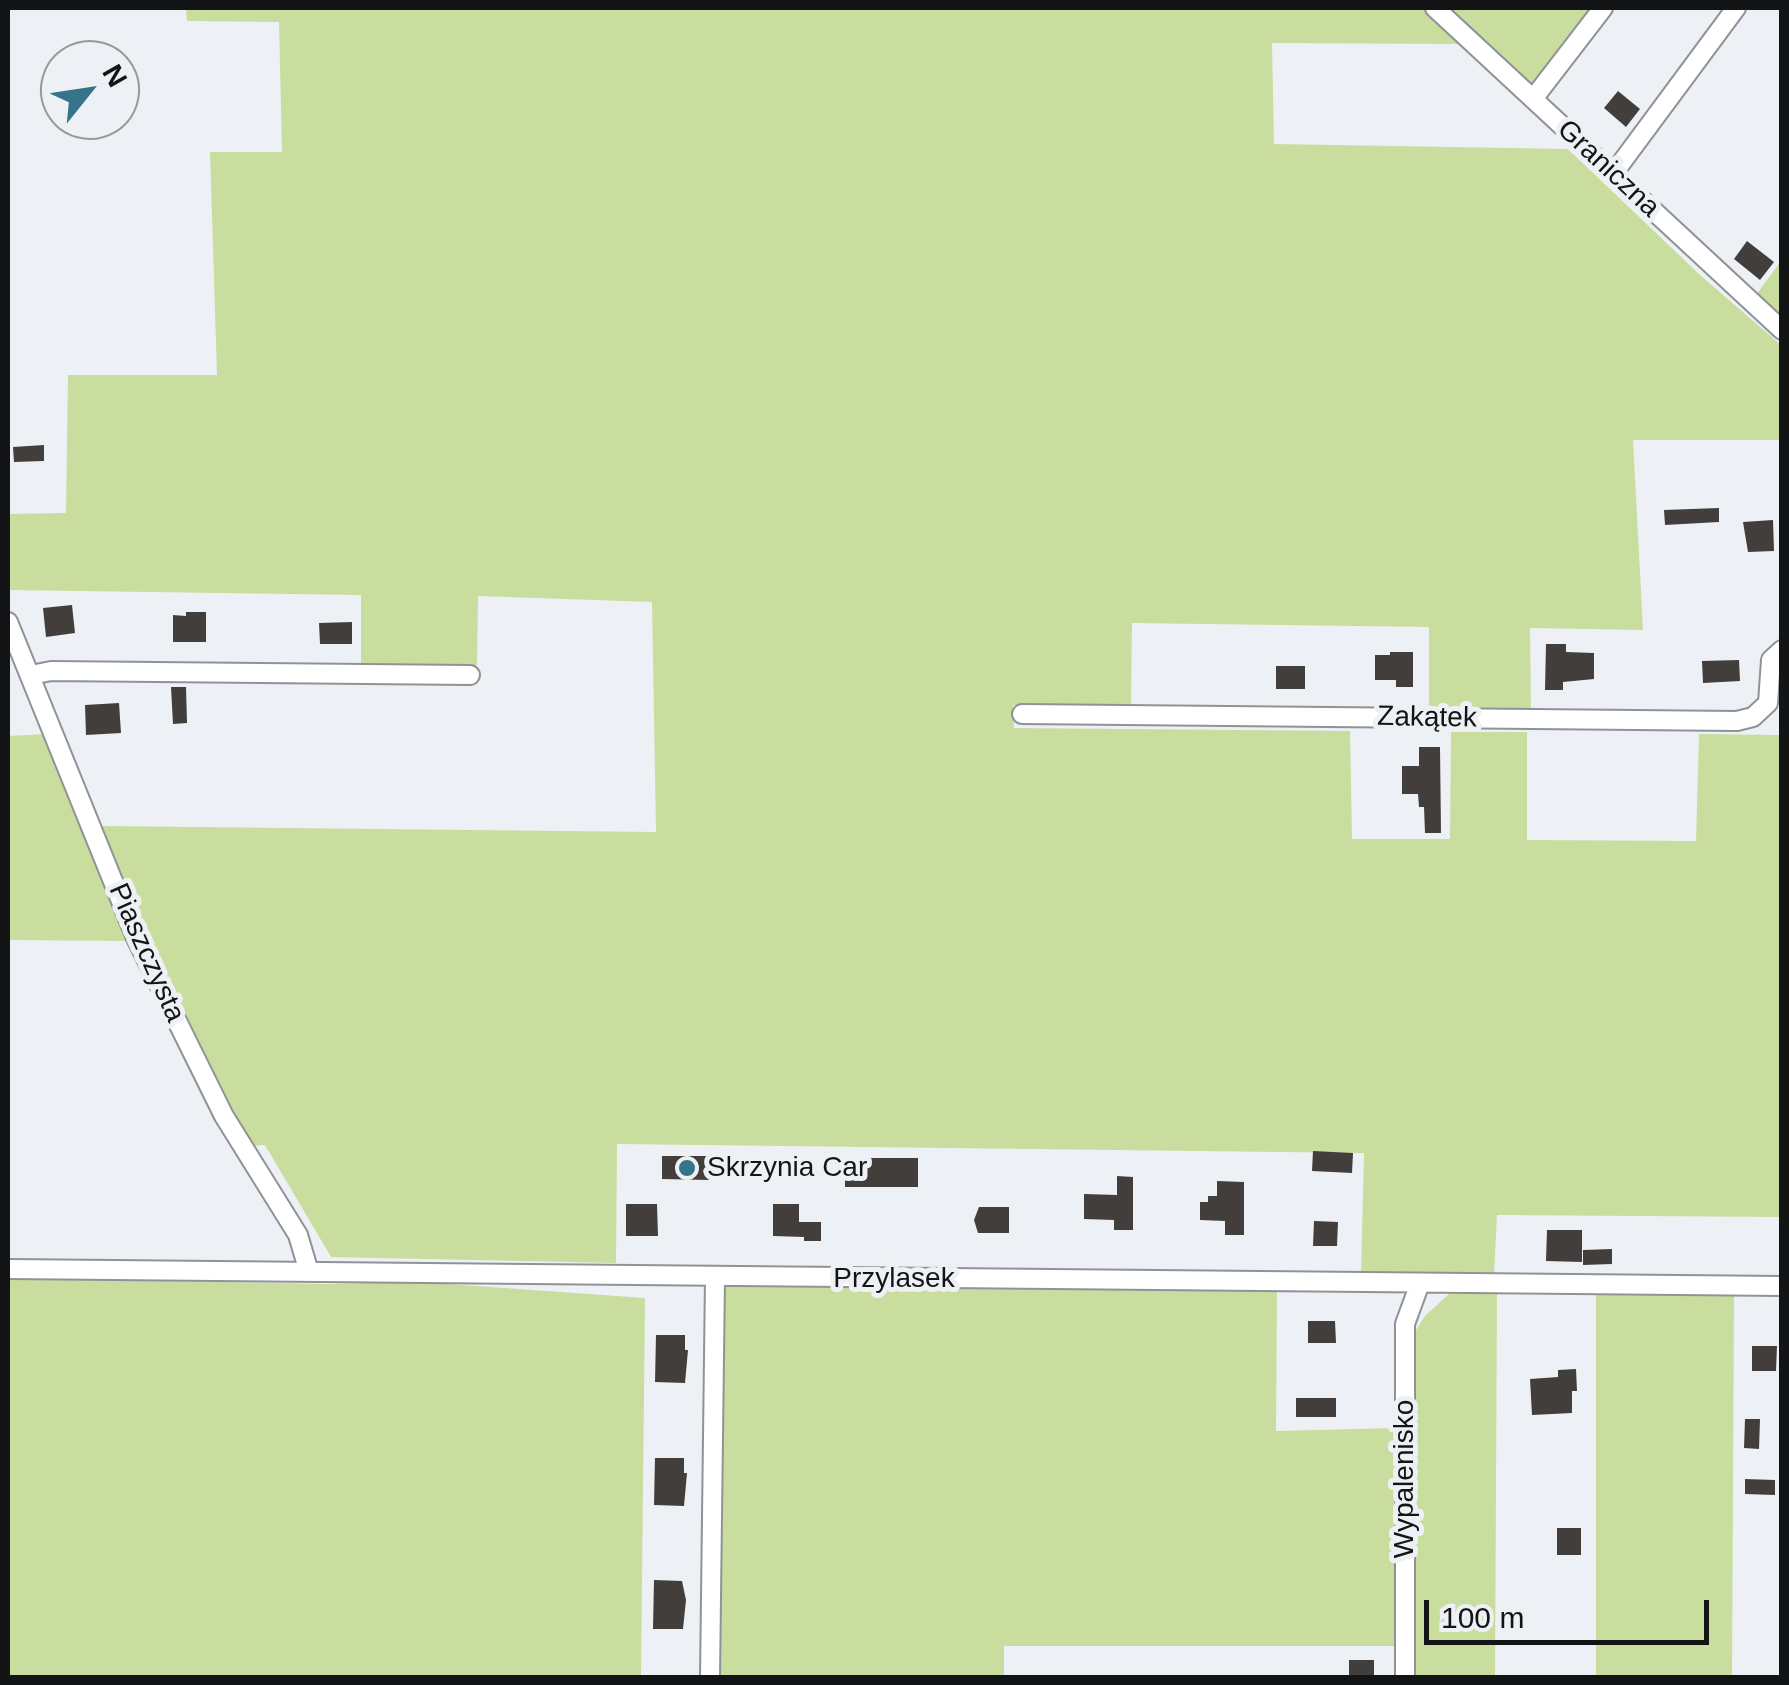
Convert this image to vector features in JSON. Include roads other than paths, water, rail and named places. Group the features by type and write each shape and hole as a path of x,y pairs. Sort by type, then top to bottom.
{"street":[{"name":"Graniczna","path":"1435,8 1782,330"},
{"path":"1533,99 1603,8"},
{"path":"1613,174 1736,8"},
{"name":"Piaszczysta","path":"8,622 136,938 224,1116 298,1234 309,1272"},
{"name":"Zakątek","path":"1022,714 1738,721 1753,717 1768,703 1771,660 1782,650"},
{"path":"31,675 51,671 470,675"},
{"name":"Przylasek","path":"8,1269 1782,1286"},
{"path":"710,1678 716,1277"},
{"name":"Wypalenisko","path":"1405,1678 1405,1324 1420,1283"}],"place":[{"name":"Skrzynia Car","path":"687,1168"}]}
